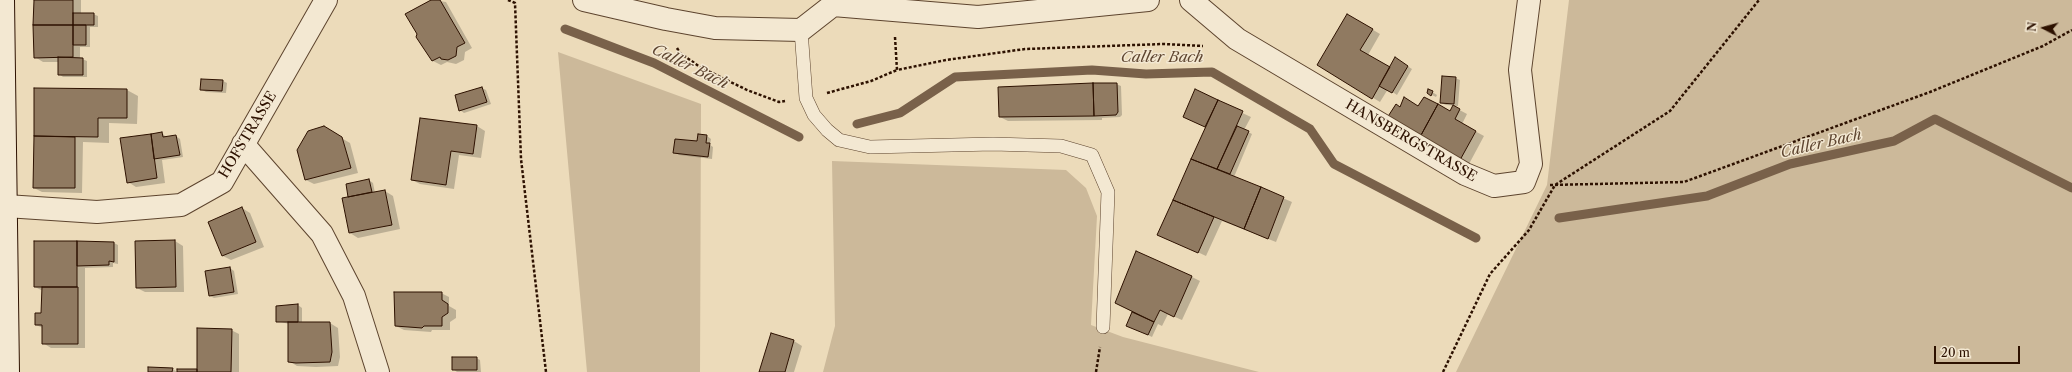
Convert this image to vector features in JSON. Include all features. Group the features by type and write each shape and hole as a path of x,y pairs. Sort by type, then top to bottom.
{"street":[{"path":"3,0 2,205 8,372"},
{"name":"HOFSTRASSE","path":"2,205 97,212 181,205 222,182 326,0"},
{"path":"584,0 666,19 715,28 801,30 834,3 978,17 1148,0"},
{"name":"HANSBERGSTRASSE","path":"1191,0 1237,39 1465,174 1494,186 1524,182"},
{"path":"1524,182 1531,164 1520,70 1529,0"},
{"path":"243,144 322,234 354,296 378,372"}],"lane":[{"path":"801,30 806,98 814,115 827,130 839,140 870,147 994,144 1061,146 1092,155 1108,192 1103,327"}],"path":[{"path":"508,0 515,3 521,159 546,372"},
{"path":"1443,372 1490,274 1529,230 1555,185 1670,111 1759,0"},
{"path":"894,10 896,70"},
{"path":"666,19 680,53 700,67 747,90 779,102 806,98 871,81 896,70 946,60 1025,49 1163,44 1218,46 1237,39"},
{"path":"1524,182 1555,185 1684,182 1930,92 2043,46 2072,30"}],"shaded area":[{"path":"1569,0 2072,0 2072,372 1456,372 1547,185"},
{"path":"558,52 701,104 700,372 587,372"},
{"path":"832,161 1066,170 1086,188 1097,216 1091,325 1123,337 1259,372 823,372 835,326"}],"building":[{"path":"34,0 73,0 73,25 33,25"},
{"path":"431,0 440,0 465,43 457,47 456,56 448,60 441,59 440,57 432,61 416,37 417,34 405,14"},
{"path":"73,13 94,13 94,25 73,25"},
{"path":"1347,14 1373,29 1360,50 1390,67 1372,99 1317,65"},
{"path":"33,25 73,25 73,57 34,58"},
{"path":"73,25 86,25 86,45 73,45"},
{"path":"58,57 83,58 83,75 58,75"},
{"path":"1395,57 1408,66 1392,93 1379,86"},
{"path":"1442,76 1456,77 1454,104 1440,103"},
{"path":"201,79 223,80 222,91 200,90"},
{"path":"1093,83 1094,116 999,117 998,87"},
{"path":"1093,83 1117,83 1118,112 1116,115 1094,116"},
{"path":"482,87 487,102 459,111 455,95"},
{"path":"34,88 127,89 127,118 98,118 98,137 34,136"},
{"path":"1195,89 1218,100 1205,127 1183,117"},
{"path":"1428,89 1433,91 1431,96 1427,93"},
{"path":"1404,97 1418,106 1424,97 1438,104 1420,137 1387,118 1396,104 1400,107"},
{"path":"1218,100 1243,111 1217,169 1191,159"},
{"path":"1438,104 1450,111 1453,105 1460,109 1455,119 1476,131 1460,160 1420,137"},
{"path":"420,118 477,125 473,154 451,151 446,185 411,180"},
{"path":"324,126 342,137 351,168 305,180 297,150 308,131"},
{"path":"1237,126 1249,131 1230,174 1217,169"},
{"path":"162,132 163,137 176,135 180,155 154,159 151,134"},
{"path":"151,134 157,178 127,183 120,138"},
{"path":"698,134 707,135 706,143 710,143 708,157 673,153 675,139 697,141"},
{"path":"34,136 75,137 75,188 33,188"},
{"path":"1191,159 1261,187 1244,229 1173,200"},
{"path":"369,179 372,192 348,197 346,184"},
{"path":"1261,187 1284,197 1268,239 1244,229"},
{"path":"385,190 392,225 349,233 342,198"},
{"path":"1173,200 1214,217 1198,253 1157,235"},
{"path":"242,207 256,242 222,256 208,222"},
{"path":"175,240 176,287 136,288 135,241"},
{"path":"34,241 77,241 77,287 34,287"},
{"path":"77,241 114,242 114,262 109,261 109,265 77,266"},
{"path":"1136,251 1192,276 1174,317 1160,310 1154,322 1115,303"},
{"path":"230,267 234,292 209,296 205,271"},
{"path":"42,287 78,287 78,344 42,344 42,325 35,325 35,313 41,313"},
{"path":"394,292 442,292 442,300 448,304 448,313 442,317 442,326 424,326 422,328 395,326"},
{"path":"298,304 298,322 276,322 276,306"},
{"path":"1132,312 1154,322 1148,335 1126,326"},
{"path":"288,322 330,322 332,352 330,362 288,362"},
{"path":"197,328 232,329 231,372 197,372"},
{"path":"771,333 794,340 785,372 759,372"},
{"path":"452,357 477,357 477,370 452,370"},
{"path":"148,367 173,368 172,372 148,372"},
{"path":"177,369 197,369 197,372 177,372"}],"waterway":[{"name":"Caller Bach","path":"565,29 654,63 799,137"},
{"name":"Caller Bach","path":"857,124 900,113 955,77 1092,70 1146,74 1212,72 1310,129 1334,164 1476,238"},
{"name":"Caller Bach","path":"1559,218 1707,196 1790,164 1894,141 1935,119 2072,188"}]}
